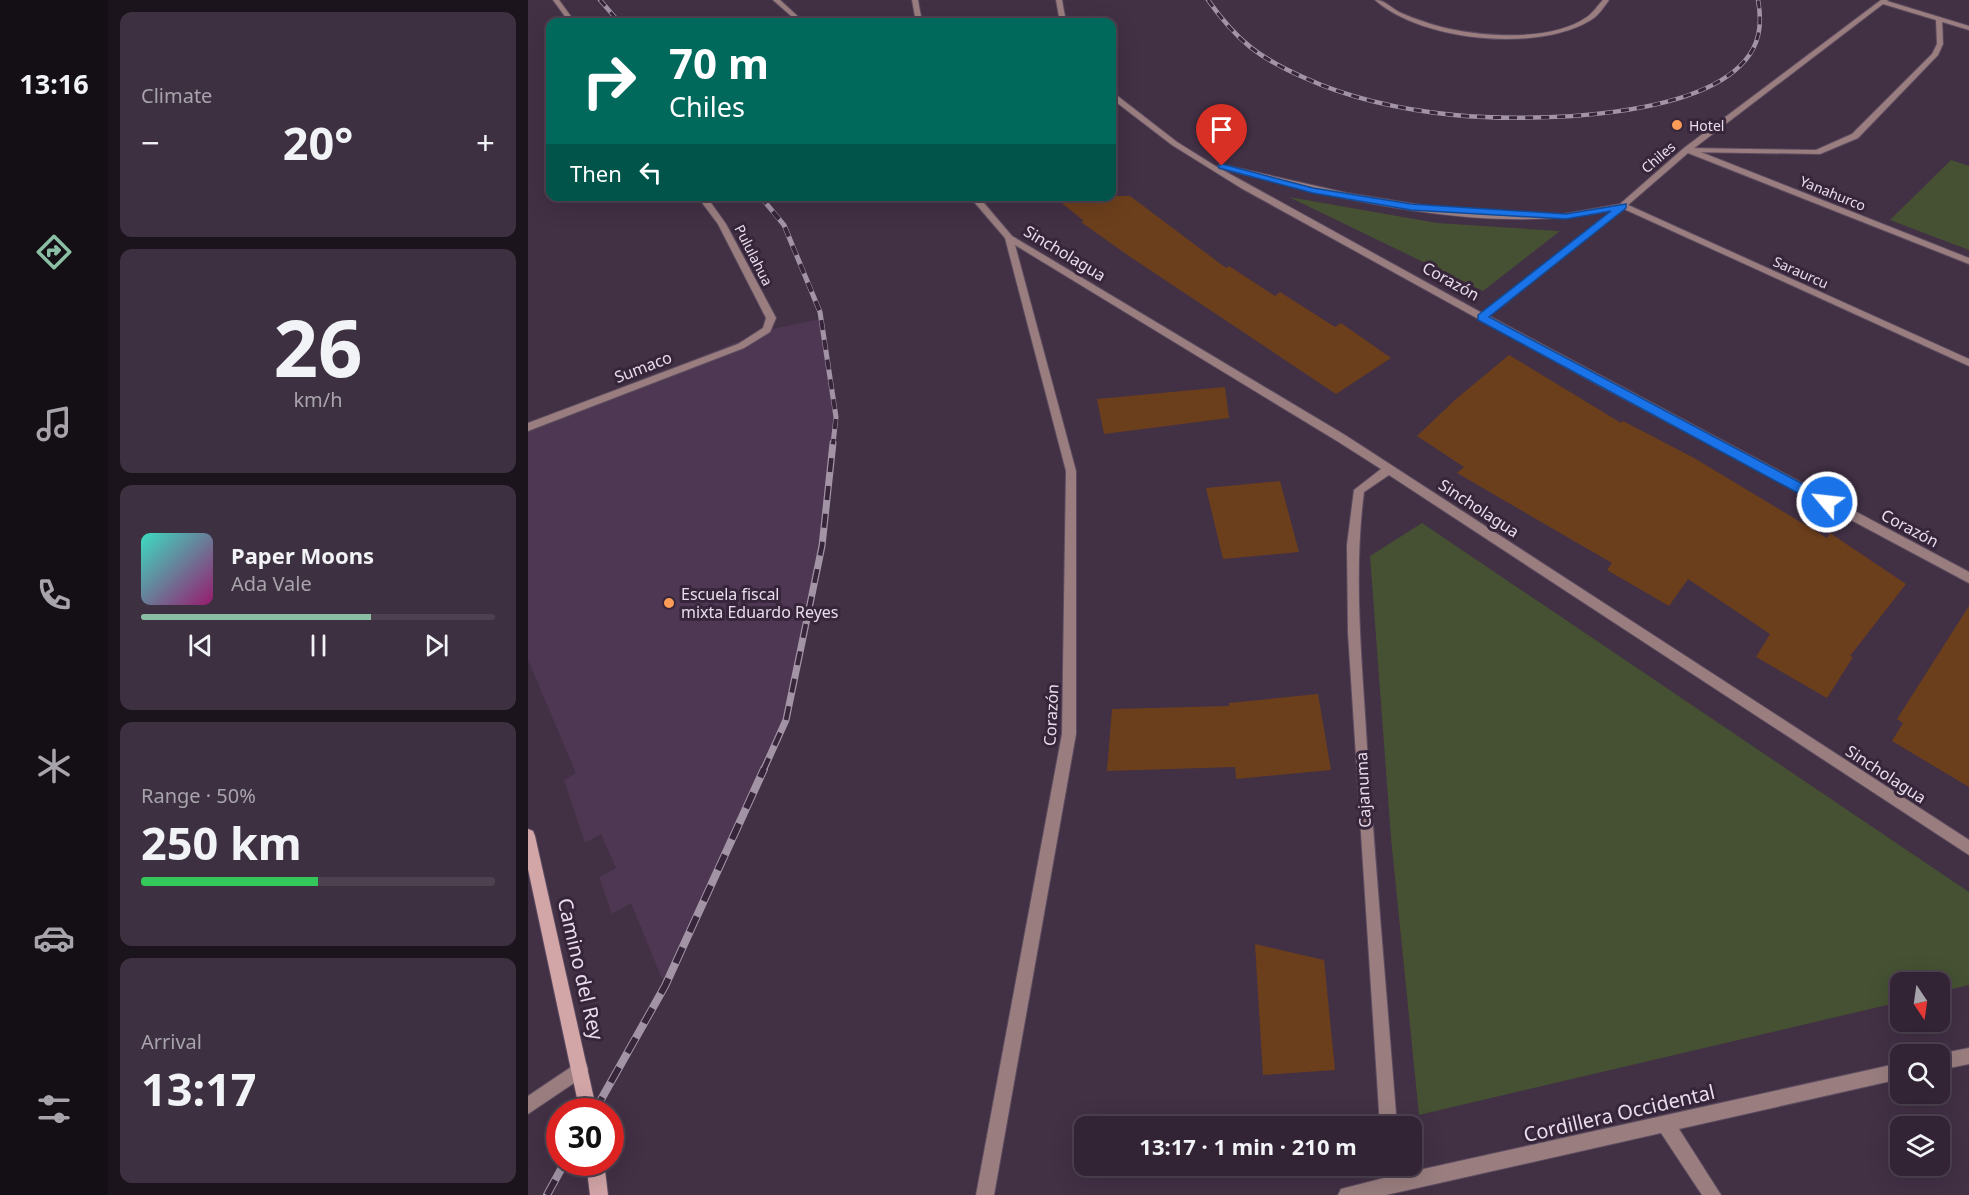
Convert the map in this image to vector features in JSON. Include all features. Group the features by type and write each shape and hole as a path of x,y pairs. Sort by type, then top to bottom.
{"street":[{"path":"556,0 569,18"},
{"path":"776,0 796,18"},
{"path":"915,0 918,18"},
{"path":"1059,0 1062,18"},
{"path":"1378,0 1393,11 1431,26 1465,33 1502,36 1539,34 1569,27 1591,17 1606,0"},
{"path":"1884,1 1969,28"},
{"name":"Chiles","path":"1482,317 1623,206 1687,150 1884,1"},
{"path":"1687,150 1817,152 1840,144 1855,136 1935,55 1940,44 1939,19"},
{"name":"Corazón","path":"1116,100 1131,113 1204,162 1482,317 1969,578"},
{"name":"Yanahurco","path":"1687,150 1969,261"},
{"name":"Corazón","path":"1204,162 1313,190 1411,207 1566,216 1623,206"},
{"name":"Pululahua","path":"705,201 722,224 771,318 767,330"},
{"name":"Sincholagua","path":"977,201 1009,238 1389,469 1969,848"},
{"name":"Saraurcu","path":"1623,206 1969,363"},
{"name":"Corazón","path":"984,1195 1069,734 1071,471 1009,238"},
{"name":"Sumaco","path":"528,427 741,346 767,330"},
{"name":"Cajanuma","path":"1387,1116 1366,840 1356,665 1353,524 1359,490 1389,469"},
{"name":"Camino del Rey","path":"528,836 587,1098"},
{"path":"1950,1060 1969,1056"},
{"path":"528,1106 580,1069"},
{"name":"Cordillera Occidental","path":"1347,1195 1890,1073"},
{"path":"1665,1124 1712,1195"},
{"path":"597,1176 599,1195"},
{"path":"1392,1176 1393,1184"}],"shaded area":[{"name":"Escuela fiscal mixta Eduardo Reyes","path":"821,319 836,417 822,546 786,720 665,986 631,903 612,914 599,877 616,868 601,834 585,843 564,780 576,773 528,660 528,425 767,330"}],"green space":[{"path":"1951,160 1969,166 1969,250 1890,220"},
{"path":"1289,197 1437,223 1560,231 1483,291"},
{"path":"1422,523 1969,892 1969,985 1950,990 1950,972 1890,972 1890,1004 1419,1115 1391,838 1370,556"}],"building":[{"path":"1116,196 1130,196 1226,268 1229,266 1275,296 1280,292 1335,327 1341,323 1391,358 1336,394 1126,254 1081,222 1084,221 1059,201 1116,201"},
{"path":"1509,355 1621,423 1623,421 1694,458 1827,538 1830,533 1906,584 1850,656 1853,657 1827,698 1756,657 1770,634 1688,579 1669,606 1607,570 1612,563 1457,473 1464,467 1417,436 1456,399"},
{"path":"1225,387 1229,418 1104,434 1097,399"},
{"path":"1280,481 1299,552 1223,559 1206,488"},
{"path":"1969,606 1969,787 1892,741 1903,723 1897,719"},
{"path":"1318,694 1331,770 1236,779 1235,767 1107,771 1112,709 1229,706 1229,703"},
{"path":"1255,944 1324,960 1335,1070 1263,1075"}],"railway":[{"path":"600,0 616,18"},
{"path":"1208,0 1229,27 1250,47 1289,71 1341,92 1416,110 1454,115 1525,118 1616,112 1660,103 1700,91 1732,73 1753,49 1760,25 1758,0"},
{"path":"764,201 784,225 820,312 836,417 833,444"},
{"path":"763,771 786,720 822,546 833,443"},
{"path":"602,1098 665,986 764,769"},
{"path":"547,1195 557,1176"}],"place":[{"name":"Hotel","path":"1677,125"},
{"name":"Escuela fiscal mixta Eduardo Reyes","path":"669,603"}],"route":[{"path":"1222,166 1313,190 1411,207 1465,212 1566,216 1623,206 1482,317 1827,502"}]}
